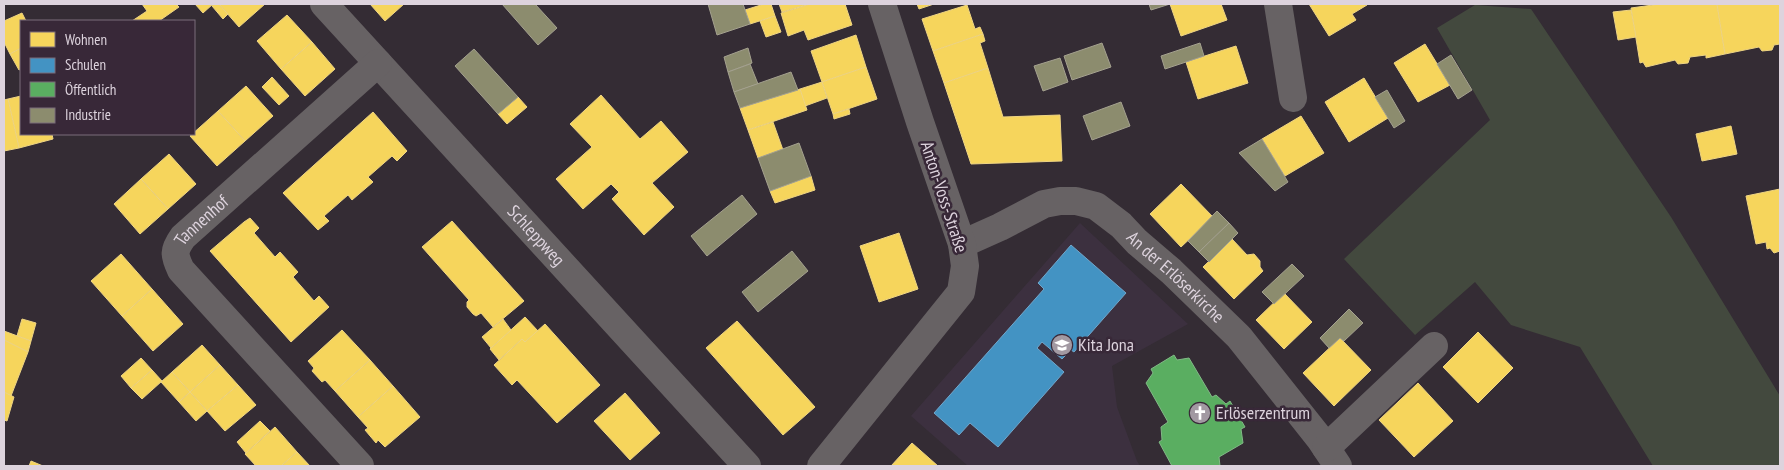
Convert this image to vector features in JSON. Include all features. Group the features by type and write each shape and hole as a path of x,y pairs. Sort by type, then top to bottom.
{"street":[{"name":"Schleppweg","path":"324,4 747,466"},
{"name":"Anton-Voss-Straße","path":"821,466 961,292 965,266 962,244 882,4"},
{"path":"1278,4 1293,98"},
{"name":"Tannenhof","path":"360,466 181,270 175,257 176,246 183,238 378,62"},
{"name":"An der Erlöserkirche","path":"962,244 1044,204 1060,200 1076,201 1096,206 1121,225 1171,270 1240,337 1332,457"},
{"path":"1332,457 1434,346"}],"shaded area":[{"path":"1475,5 1531,9 1671,217 1780,396 1780,466 1653,466 1580,347 1511,325 1475,282 1415,335 1344,259 1490,120 1437,28"},
{"name":"Kita Jona","path":"1080,223 1188,324 1112,366 1117,407 1140,466 968,466 911,416"}],"building: Wohnen":[{"path":"142,4 176,4 179,7 160,20 134,20 147,11"},
{"path":"195,4 213,4 203,13"},
{"path":"213,4 219,4 228,14 223,19 212,6"},
{"path":"219,4 265,4 239,27"},
{"path":"370,4 404,4 385,21"},
{"path":"764,4 771,4 775,16 750,24 745,10"},
{"path":"779,4 810,4 782,12"},
{"path":"810,4 845,4 852,25 808,40 804,30 788,36 781,13"},
{"path":"917,4 934,4 919,9"},
{"path":"1170,4 1221,4 1227,20 1181,36"},
{"path":"1309,4 1367,5 1352,14 1356,20 1329,36"},
{"path":"1660,4 1717,4 1725,54 1706,58 1706,55 1690,57 1688,63 1678,64 1675,60 1646,67 1643,62 1640,63 1631,8"},
{"path":"1717,4 1780,4 1780,44 1774,45 1772,50 1762,51 1759,47 1725,54"},
{"path":"967,5 975,29 980,27 983,34 933,51 922,19"},
{"path":"1631,10 1636,37 1618,40 1613,12"},
{"path":"22,13 26,20 20,20 20,49 10,54 4,42 4,21"},
{"path":"287,15 312,42 281,69 257,41"},
{"path":"775,16 781,32 766,37 760,21"},
{"path":"983,34 985,41 980,43 988,68 944,83 933,51"},
{"path":"856,35 866,67 822,82 811,51"},
{"path":"312,42 335,69 305,96 281,69"},
{"path":"1425,44 1450,85 1418,102 1394,63"},
{"path":"1236,46 1248,83 1198,99 1186,62"},
{"path":"20,49 20,70 19,70 10,54"},
{"path":"866,67 877,99 833,114 822,82"},
{"path":"988,68 1003,117 1060,115 1062,161 971,164 944,83"},
{"path":"272,77 289,96 279,105 262,87"},
{"path":"1364,78 1388,118 1349,142 1325,102"},
{"path":"822,82 827,98 805,106 800,89"},
{"path":"246,86 273,116 245,141 218,111"},
{"path":"800,89 807,110 748,130 740,108"},
{"path":"601,95 640,139 661,121 688,152 652,183 674,207 644,235 612,199 619,192 611,184 583,209 556,179 592,147 570,124"},
{"path":"20,96 20,135 52,135 53,139 19,148 8,99"},
{"path":"518,97 527,107 507,124 498,114"},
{"path":"8,99 19,148 4,151 4,100"},
{"path":"849,109 850,114 834,119 833,114"},
{"path":"218,111 245,141 217,166 190,136 195,135 195,132"},
{"path":"373,112 407,151 397,161 392,156 368,177 373,182 352,200 348,195 324,216 329,221 318,230 283,193"},
{"path":"1301,116 1324,153 1285,176 1262,139"},
{"path":"773,122 783,150 758,158 748,130"},
{"path":"1731,126 1737,154 1702,161 1696,134"},
{"path":"169,154 196,184 168,209 141,179"},
{"path":"811,176 815,190 775,203 770,191"},
{"path":"141,179 168,209 140,234 114,204"},
{"path":"1181,184 1213,217 1181,247 1150,214"},
{"path":"1780,189 1780,251 1774,253 1770,248 1767,249 1766,242 1756,244 1746,196"},
{"path":"250,218 259,228 254,233 275,257 280,252 298,272 293,277 314,301 319,296 329,307 291,342 210,251"},
{"path":"452,221 524,301 493,327 481,313 476,316 473,314 467,307 469,300 422,247"},
{"path":"899,233 918,289 879,302 860,246"},
{"path":"1232,239 1247,255 1254,254 1260,261 1260,267 1263,271 1234,299 1203,267"},
{"path":"121,254 152,289 122,316 91,281"},
{"path":"152,289 183,324 153,351 122,316"},
{"path":"1284,293 1312,322 1284,349 1256,320"},
{"path":"525,317 538,331 525,342 522,339 499,360 490,349"},
{"path":"22,319 36,323 31,341 17,336"},
{"path":"503,319 511,330 491,348 482,337"},
{"path":"737,321 815,407 783,435 706,348"},
{"path":"545,324 600,385 557,423 517,380 512,385 494,365 522,339 525,342"},
{"path":"342,330 370,360 335,391 325,380 322,382 312,371 314,368 308,361"},
{"path":"4,331 31,341 28,352 4,340"},
{"path":"1478,332 1513,368 1478,403 1443,367"},
{"path":"1340,338 1371,370 1334,406 1303,373"},
{"path":"4,340 28,352 11,396 4,392"},
{"path":"202,345 220,365 190,392 172,372"},
{"path":"141,358 152,370 131,388 121,376"},
{"path":"370,360 393,386 358,417 335,391"},
{"path":"220,365 238,385 207,411 190,392"},
{"path":"152,370 162,381 142,399 131,388"},
{"path":"172,372 190,392 179,402 161,382"},
{"path":"1418,383 1453,421 1414,457 1379,420"},
{"path":"238,385 256,405 225,431 207,411"},
{"path":"393,386 420,417 385,447 378,440 376,443 365,430 368,428 358,417"},
{"path":"4,392 14,397 7,421 4,420"},
{"path":"190,392 207,411 196,421 179,402"},
{"path":"625,393 660,433 630,460 594,421"},
{"path":"260,421 270,431 246,453 237,442"},
{"path":"275,427 297,452 281,466 256,466 245,454"},
{"path":"912,443 938,466 891,466"},
{"path":"297,452 310,466 281,466"},
{"path":"31,461 43,466 29,466"}],"building: Schulen":[{"path":"1071,245 1126,293 1074,352 1071,350 1062,359 1042,342 1037,348 1064,372 998,447 970,423 959,435 934,413 1044,289 1038,283"}],"building: Öffentlich":[{"name":"Erlöserzentrum","path":"1174,355 1177,360 1189,358 1212,397 1216,395 1226,404 1230,401 1245,427 1241,429 1243,443 1219,457 1220,466 1172,466 1159,442 1162,440 1161,427 1168,422 1146,383 1153,373 1151,369"}],"building: Industrie":[{"path":"502,4 535,4 557,28 538,45"},
{"path":"708,4 743,4 750,24 717,35"},
{"path":"1149,4 1170,4 1151,10"},
{"path":"1102,43 1111,67 1072,80 1064,56"},
{"path":"1200,43 1204,56 1165,69 1161,56"},
{"path":"748,48 752,63 728,72 724,57"},
{"path":"474,49 518,97 498,114 455,66"},
{"path":"1451,55 1472,90 1458,99 1437,64"},
{"path":"1060,58 1068,82 1043,91 1034,66"},
{"path":"750,64 758,84 734,92 728,72"},
{"path":"791,72 798,90 740,108 734,92"},
{"path":"1387,90 1405,121 1394,128 1375,97"},
{"path":"1121,102 1130,126 1092,140 1083,116"},
{"path":"1262,139 1288,182 1275,191 1239,153"},
{"path":"799,143 811,176 770,191 758,158"},
{"path":"742,195 757,214 707,256 691,236"},
{"path":"1217,211 1229,223 1199,252 1188,241"},
{"path":"1229,223 1238,233 1209,262 1199,252"},
{"path":"792,251 808,271 758,312 742,292"},
{"path":"1292,264 1304,276 1274,304 1262,292"},
{"path":"1349,309 1363,323 1344,341 1340,338 1329,348 1320,338"}],"place":[{"name":"Kita Jona","path":"1062,345"},
{"name":"Erlöserzentrum","path":"1200,413"}]}
